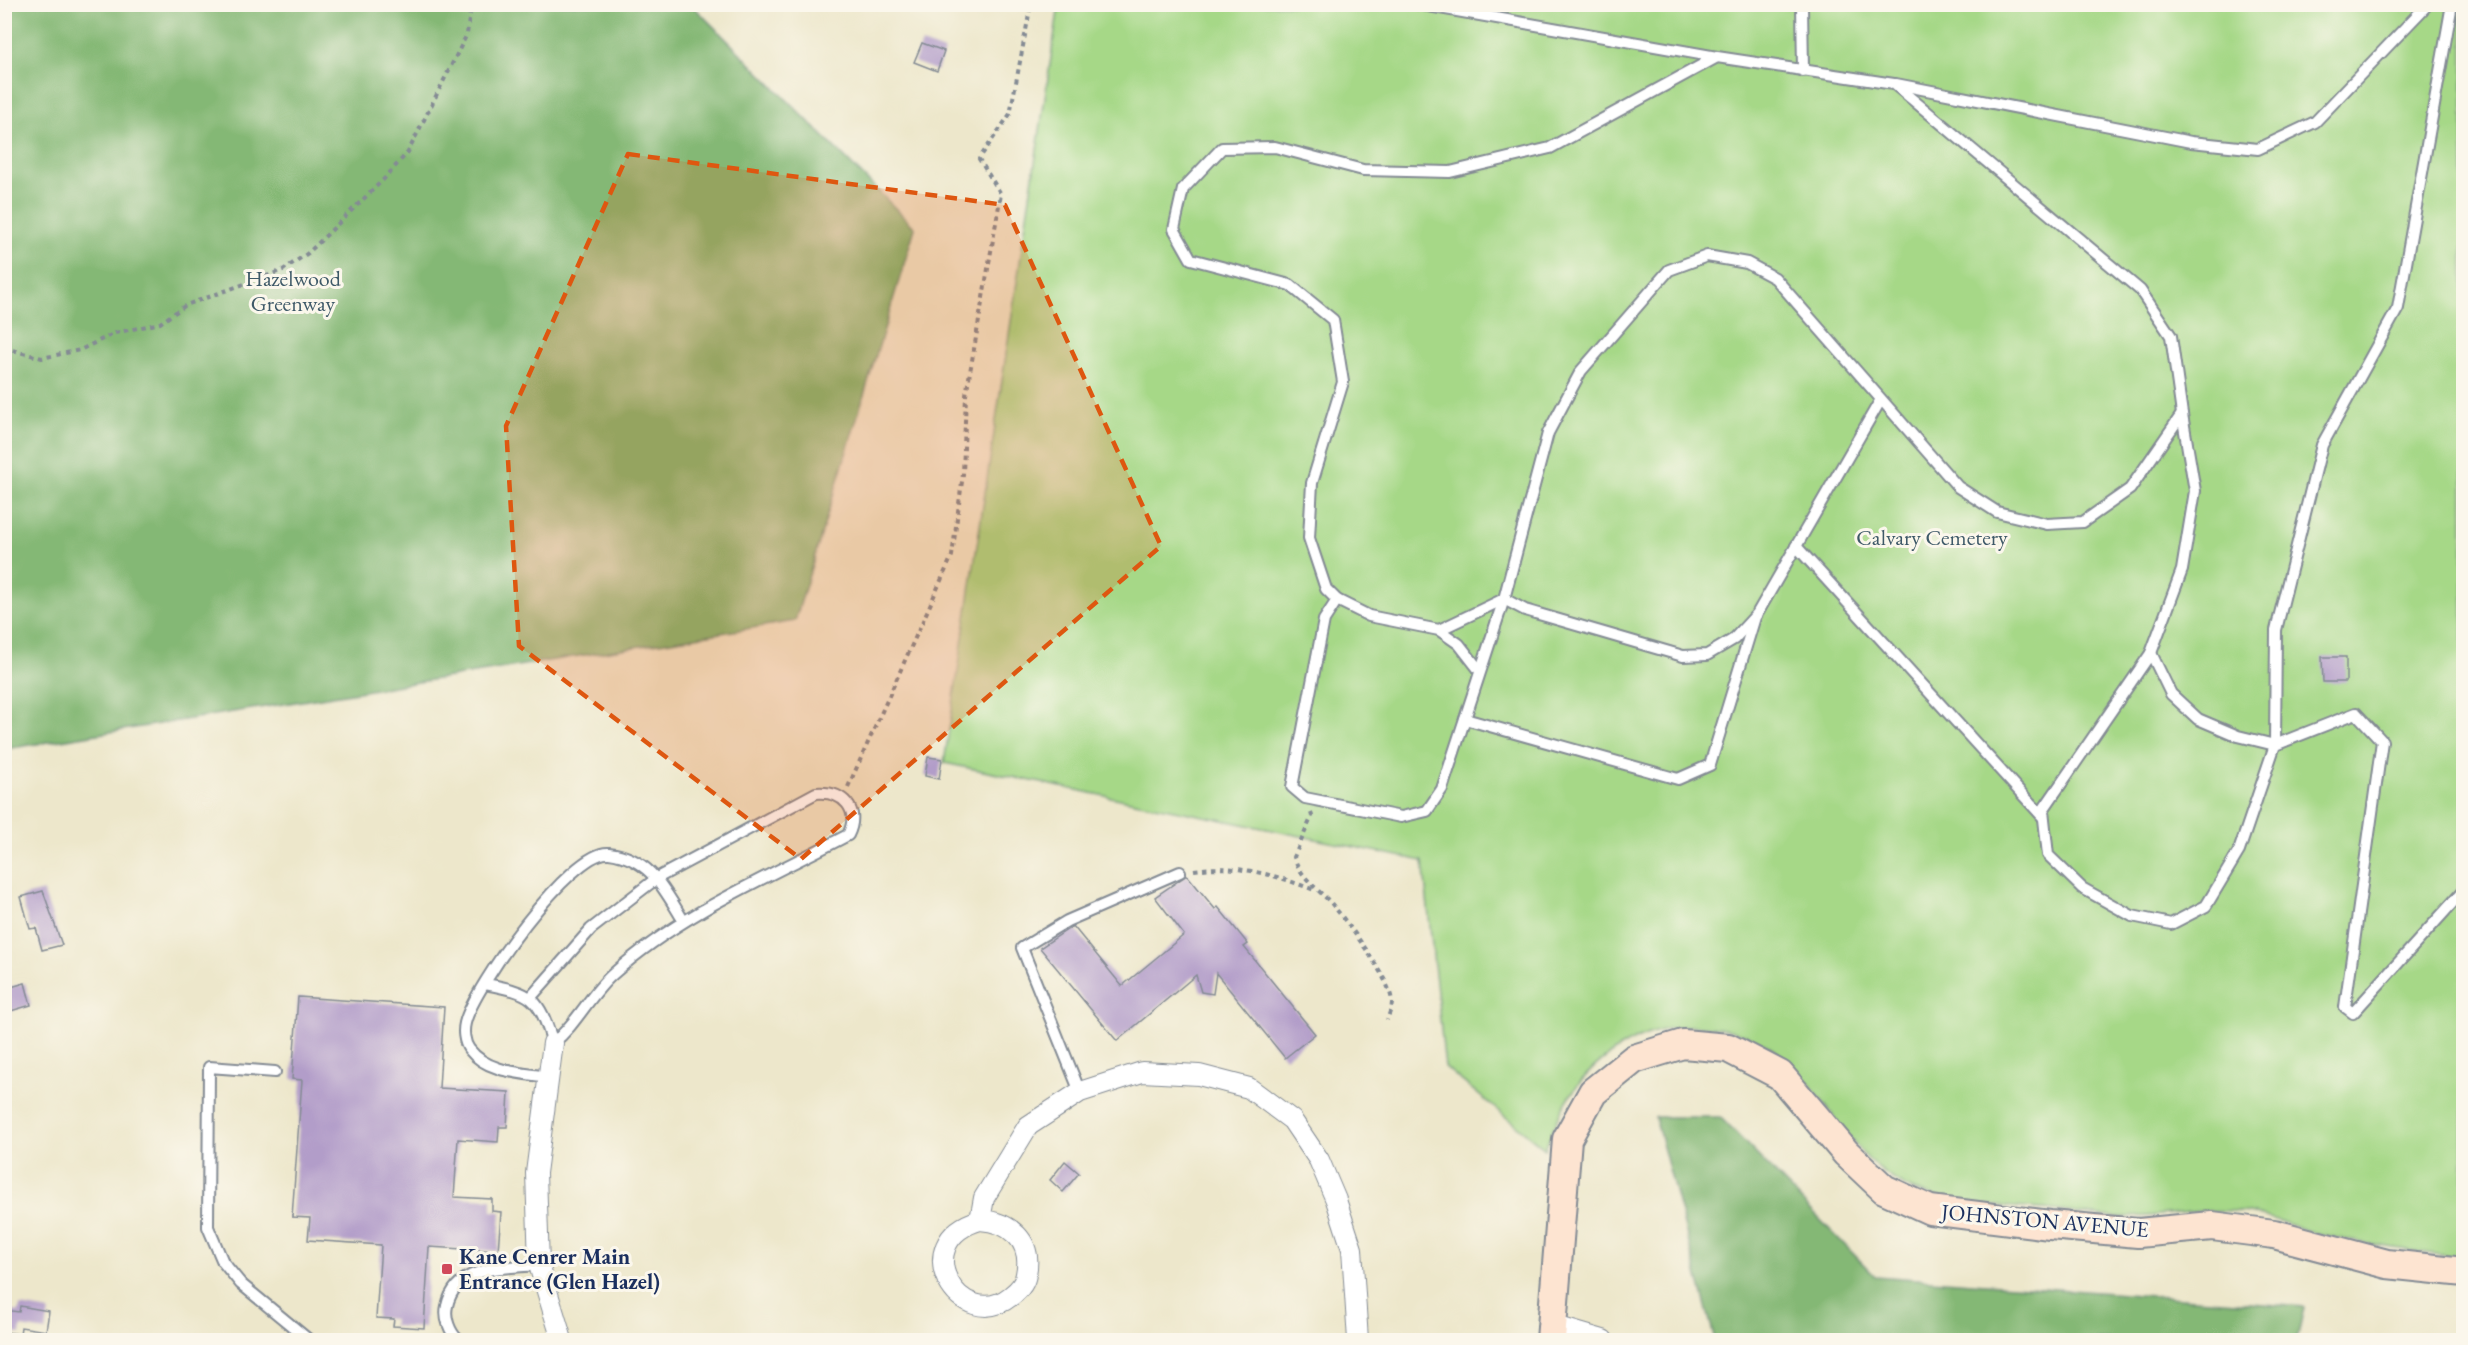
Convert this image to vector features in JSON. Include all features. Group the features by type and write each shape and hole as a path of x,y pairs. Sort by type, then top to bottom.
{"street":[{"path":"553,1043 536,1173 539,1265 562,1341"},
{"name":"JOHNSTON AVENUE","path":"1551,1333 1567,1138 1593,1092 1634,1059 1683,1044 1728,1048 1780,1075 1846,1153 1884,1189 1930,1210 2050,1226 2138,1233 2212,1226 2274,1234 2387,1264 2463,1272"},
{"path":"980,1220 984,1198 1028,1125 1080,1092 1142,1072 1199,1075 1250,1088 1292,1120 1318,1160 1352,1249 1358,1341"},
{"path":"980,1220 995,1221 1009,1227 1019,1237 1026,1250 1028,1264 1022,1285 1006,1300 993,1305 980,1305 961,1297 947,1282 943,1269 945,1249 956,1231 980,1220"},
{"path":"1551,1333 1603,1341"}],"lane":[{"path":"1417,4 1717,57 1894,84 2191,142 2258,149 2315,122 2428,4"},
{"path":"1802,4 1803,70"},
{"path":"1894,84 2139,290 2171,336 2195,491 2182,570 2151,653 2043,810 2048,855 2082,888 2132,916 2171,924 2206,906 2240,851 2275,745 2276,630 2322,445 2398,308 2452,4"},
{"path":"1480,671 1459,644 1438,630 1369,616 1337,600 1326,589 1309,538 1312,483 1343,382 1333,320 1290,285 1191,259 1174,229 1184,189 1222,148 1275,147 1363,170 1450,172 1550,148 1717,57"},
{"path":"1337,600 1324,620 1292,787 1305,798 1401,817 1427,811 1442,789 1504,599 1548,433 1581,371 1669,270 1707,256 1747,263 1774,278 1958,487 1997,512 2047,524 2083,522 2130,489 2182,414"},
{"path":"1465,720 1678,779 1710,765 1757,614 1880,401"},
{"path":"1796,546 2043,817"},
{"path":"1438,630 1504,599"},
{"path":"1504,599 1525,610 1683,656 1707,655 1734,639 1757,614"},
{"path":"2151,653 2171,694 2198,719 2238,736 2275,745 2356,713 2382,741 2345,1007 2353,1013 2463,890"},
{"path":"485,984 516,990 531,997 545,1016 553,1043 564,1035 612,975 683,920 848,835 853,826 852,813 843,798 831,792 816,793 657,878 591,929 531,997"},
{"path":"549,1077 505,1071 487,1063 469,1049 464,1036 465,1022 485,984 526,922 580,865 595,855 608,853 641,864 657,878 683,920"},
{"path":"1080,1092 1022,948 1067,921 1180,872"},
{"path":"275,1072 209,1067 208,1227 223,1262 241,1284 309,1341"},
{"path":"458,1341 448,1325 446,1309 450,1294 459,1282 484,1270 539,1265"}],"path":[{"path":"4,348 42,358 80,350 115,333 160,323 186,305 283,270 308,253 384,179 408,152 467,34 471,4"},
{"path":"843,798 952,556 963,474 966,395 1001,194 979,159 1010,114 1031,4"},
{"path":"1305,798 1312,816 1294,857 1299,873 1330,902 1389,986 1392,1003 1387,1020"},
{"path":"1180,872 1220,867 1243,868 1289,880 1318,892"}],"highlighted area":[{"path":"628,154 1005,205 1161,546 801,859 519,646 506,426"}],"green space":[{"name":"Hazelwood Greenway","path":"5,4 692,5 915,228 795,621 5,749"},
{"name":"Calvary Cemetery","path":"1059,5 2463,5 2463,1258 2341,1239 2242,1212 2186,1212 2112,1217 1984,1205 1933,1196 1917,1191 1886,1174 1861,1151 1798,1071 1772,1049 1739,1033 1697,1026 1657,1031 1638,1038 1603,1060 1575,1089 1561,1111 1545,1149 1445,1067 1423,861 944,763"},
{"path":"1655,1117 1720,1117 1875,1276 2304,1307 2297,1340 1715,1340"}],"building":[{"path":"922,43 944,51 937,71 914,62"},
{"path":"2322,657 2346,657 2346,682 2323,682"},
{"path":"928,757 942,759 939,779 925,776"},
{"path":"1187,875 1215,909 1218,907 1248,944 1244,947 1315,1034 1285,1058 1216,973 1213,994 1201,992 1196,975 1117,1041 1040,948 1073,926 1122,986 1184,935 1155,897"},
{"path":"43,891 62,945 42,950 36,928 30,929 21,897"},
{"path":"25,983 31,1005 4,1013 4,989"},
{"path":"298,997 444,1007 439,1088 509,1092 507,1127 499,1127 498,1142 458,1139 454,1197 492,1199 492,1211 501,1212 498,1251 429,1247 424,1328 393,1326 394,1319 376,1318 381,1245 308,1240 310,1218 292,1217 302,1080 292,1079"},
{"path":"1065,1161 1079,1173 1063,1192 1050,1180"},
{"path":"20,1306 49,1311 46,1331 21,1327 20,1334 4,1332 4,1310 19,1312"}],"place":[{"name":"Kane Cenrer Main Entrance (Glen Hazel)","path":"447,1269"}]}
